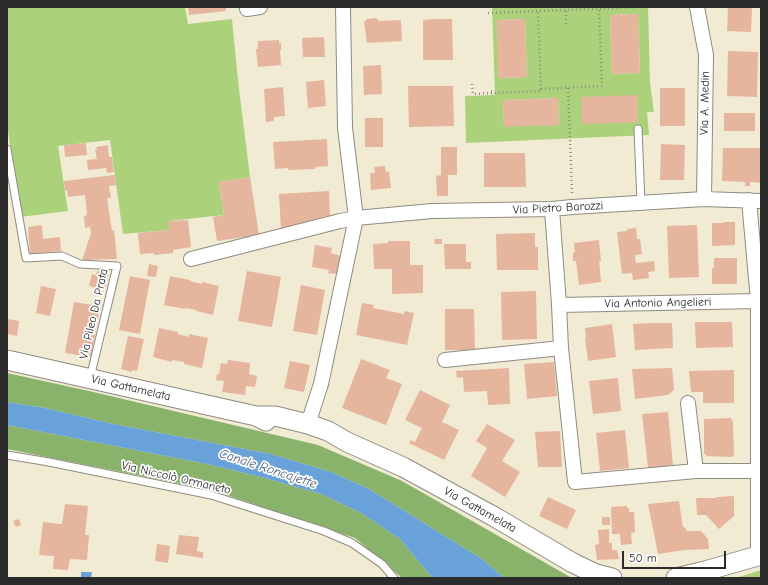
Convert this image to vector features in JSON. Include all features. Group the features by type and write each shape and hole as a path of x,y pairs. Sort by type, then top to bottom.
{"main road":[{"name":"Via Gattamelata","path":"7,360 256,416 274,424 324,439 347,442"},
{"name":"Via Gattamelata","path":"256,416 275,416 308,424 328,431 347,442 403,467 493,516 573,563 596,574 612,578"},
{"path":"676,578 760,555"}],"street":[{"path":"308,424 321,384 356,218 345,128 343,7"},
{"name":"Via A. Medin","path":"697,7 706,55 704,199"},
{"name":"Via Pietro Barozzi","path":"191,259 356,218 432,211 552,209 704,199 755,201"},
{"path":"755,201 758,301 758,538 760,555"},
{"path":"552,209 561,348 575,482 696,471 758,471"},
{"name":"Via Antonio Angelieri","path":"559,305 758,301"},
{"path":"445,360 561,348"},
{"path":"688,403 696,471"}],"lane":[{"path":"638,129 641,203"},
{"name":"Via Pileo Da Prata","path":"7,149 26,258 62,256 80,264 117,266 90,378"},
{"name":"Via Niccolò Ormaneto","path":"7,455 49,462 210,495 324,531 352,542 382,564 394,578"}],"path":[{"path":"488,13 538,11 566,8 635,7"},
{"path":"566,8 566,25"},
{"path":"472,84 473,94 541,91 541,89 602,86 599,8"},
{"path":"538,11 541,89"},
{"path":"568,88 572,207"},
{"path":"491,91 495,93"}],"green space":[{"path":"7,7 185,7 188,24 232,19 250,177 219,182 224,215 169,221 169,230 123,234 110,140 58,146 68,211 20,217 7,123"},
{"path":"492,7 648,7 650,83 654,112 647,112 649,135 466,143 465,96 495,95","holes":["638,14 640,73 612,74 610,15","525,19 527,77 499,78 497,20","558,98 559,125 504,126 503,100"]},
{"path":"7,373 318,445 402,481 572,578 504,578 482,559 369,489 331,472 271,454 113,424 45,408 7,402"},
{"path":"7,425 207,464 265,478 321,494 361,513 400,539 434,578 401,578 355,538 212,490 7,449"},
{"path":"761,570 761,578 736,578"}],"water":[{"name":"Canale Roncajette","path":"7,402 45,408 113,424 271,454 331,472 369,489 482,559 504,578 434,578 400,539 361,513 321,494 265,478 207,464 7,425"},
{"path":"81,572 92,572 91,578 81,578"}],"building":[{"path":"188,7 226,7 226,11 189,15"},
{"path":"728,7 752,7 751,32 727,31"},
{"path":"638,14 640,73 612,74 610,15"},
{"path":"376,18 379,21 401,20 402,41 367,43 364,22 367,19"},
{"path":"452,19 453,60 423,60 423,20"},
{"path":"525,19 527,77 498,78 497,20"},
{"path":"324,37 325,57 303,57 302,38"},
{"path":"279,40 279,43 281,43 281,65 258,67 256,49 258,49 258,41"},
{"path":"728,51 758,52 757,97 727,96"},
{"path":"381,65 382,94 364,95 363,66"},
{"path":"324,80 326,106 308,108 306,82"},
{"path":"408,86 453,86 454,126 409,127"},
{"path":"283,87 285,116 274,117 274,121 266,122 264,89"},
{"path":"660,88 685,88 685,126 660,126"},
{"path":"637,95 638,122 582,124 581,97"},
{"path":"558,98 559,125 504,127 503,100"},
{"path":"724,113 755,113 755,131 724,131"},
{"path":"365,118 383,118 383,147 365,147"},
{"path":"327,139 328,166 315,167 315,169 275,169 273,142"},
{"path":"86,143 87,155 65,157 64,145"},
{"path":"661,144 685,145 684,180 660,180"},
{"path":"108,145 109,157 112,157 114,172 107,173 106,168 88,170 87,160 97,159 95,150 97,150 96,147"},
{"path":"441,147 457,147 457,175 448,175 448,196 437,196 436,176 441,175"},
{"path":"723,148 761,148 761,183 750,182 750,186 745,186 745,182 722,181"},
{"path":"484,153 525,153 526,187 484,187"},
{"path":"385,166 386,172 389,171 391,188 371,190 370,173 375,173 374,167"},
{"path":"115,175 116,185 109,186 111,198 107,198 112,231 114,230 117,259 82,260 91,233 90,227 85,228 84,216 87,215 85,195 68,197 67,190 65,191 64,181"},
{"path":"250,177 259,235 217,241 213,217 224,215 219,182"},
{"path":"329,191 330,216 324,216 315,220 309,220 308,222 298,226 294,225 294,227 281,229 279,194"},
{"path":"188,220 191,247 173,250 173,253 154,255 154,253 140,254 138,233 169,230 169,221"},
{"path":"735,222 735,245 712,246 712,223"},
{"path":"42,225 43,239 60,237 61,251 30,254 28,227"},
{"path":"697,225 699,277 669,278 667,226"},
{"path":"636,228 637,239 640,239 642,254 635,255 636,263 654,261 655,271 648,272 649,278 633,280 632,273 622,274 617,232"},
{"path":"535,233 535,247 538,247 538,270 497,270 496,234"},
{"path":"435,239 442,239 442,244 434,244"},
{"path":"599,240 601,282 579,285 576,261 573,261 573,253 575,252 574,243"},
{"path":"388,241 410,241 410,265 423,265 423,293 392,294 392,269 374,269 373,244 388,243"},
{"path":"444,244 466,244 466,262 471,262 471,269 445,269"},
{"path":"315,245 332,248 331,253 341,256 338,274 328,273 329,270 312,267"},
{"path":"714,258 737,258 737,284 712,284 712,268 714,268"},
{"path":"149,264 158,266 156,277 147,276"},
{"path":"97,271 109,273 105,290 89,286 92,274 96,275"},
{"path":"247,271 281,277 272,327 238,321"},
{"path":"130,276 150,280 140,334 119,330"},
{"path":"170,276 202,284 202,282 219,286 213,315 196,310 164,305"},
{"path":"301,285 325,290 317,335 293,331"},
{"path":"41,286 56,289 50,316 36,313"},
{"path":"536,291 537,339 502,340 501,292"},
{"path":"74,302 100,306 91,357 65,353"},
{"path":"362,303 374,305 373,308 404,314 405,311 414,313 407,345 356,335"},
{"path":"445,309 474,309 475,350 445,350"},
{"path":"7,319 19,321 17,336 7,334"},
{"path":"695,322 732,322 733,347 696,348"},
{"path":"672,323 673,348 635,350 633,324"},
{"path":"612,324 616,357 588,361 585,328"},
{"path":"159,328 178,332 178,334 189,337 189,334 208,338 202,368 184,364 184,362 172,360 172,362 153,357"},
{"path":"128,336 144,339 137,371 132,370 132,372 121,369"},
{"path":"361,359 390,370 386,378 402,384 386,425 342,408"},
{"path":"228,360 250,363 249,374 257,376 255,387 246,386 245,395 222,392 224,381 216,380 221,363 227,364"},
{"path":"290,361 310,365 304,392 284,388"},
{"path":"554,362 557,396 527,399 524,364"},
{"path":"509,368 510,404 488,405 487,391 464,392 463,377 457,378 456,371"},
{"path":"672,368 674,390 668,395 635,399 632,369"},
{"path":"734,370 734,403 703,403 703,392 691,392 689,371"},
{"path":"618,378 621,411 593,414 589,381"},
{"path":"420,390 450,405 442,422 459,430 444,460 409,443 411,440 415,442 422,428 405,420"},
{"path":"668,412 673,465 648,468 642,414"},
{"path":"731,418 733,422 734,455 732,457 706,456 706,454 704,454 704,419"},
{"path":"487,424 515,440 502,461 520,472 505,497 471,476 487,448 476,441"},
{"path":"625,430 629,468 600,471 596,433"},
{"path":"560,431 562,467 538,467 535,432"},
{"path":"734,496 734,516 719,529 706,515 697,515 696,498"},
{"path":"548,497 576,510 567,529 539,516"},
{"path":"679,501 683,527 686,531 701,531 708,539 709,549 685,550 658,554 648,504"},
{"path":"65,504 88,506 85,535 89,535 87,560 70,559 68,570 53,569 54,556 39,555 43,522 62,524"},
{"path":"626,506 629,509 629,512 634,512 635,532 631,533 632,544 621,545 620,534 612,534 611,507"},
{"path":"602,517 610,517 610,525 602,525"},
{"path":"19,519 21,525 16,527 13,521"},
{"path":"609,529 609,543 612,543 612,550 617,550 619,559 597,560 595,545 599,544 598,530"},
{"path":"179,535 199,537 197,551 203,552 203,558 176,554"},
{"path":"157,544 170,546 168,563 155,561"}]}
